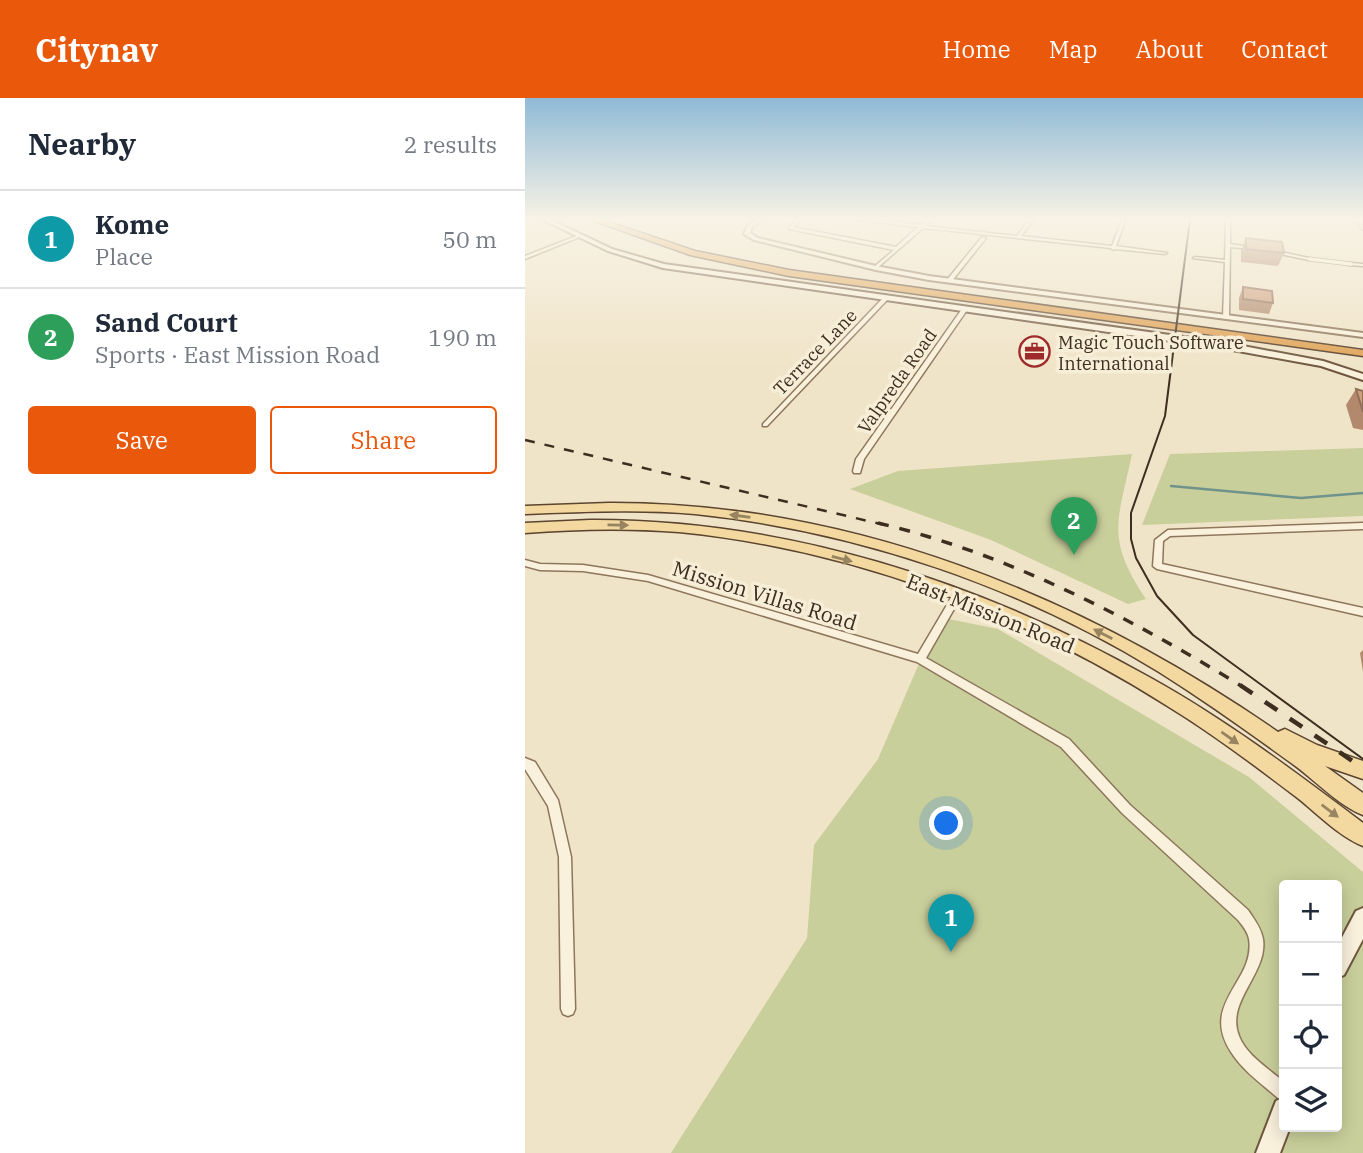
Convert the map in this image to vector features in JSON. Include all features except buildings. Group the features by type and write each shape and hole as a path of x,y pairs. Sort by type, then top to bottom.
{"highway":[{"path":"761,268 1363,353"},
{"path":"807,268 1363,345"},
{"path":"1260,339 1363,359"}],"main road":[{"path":"678,268 1292,357 1363,379"},
{"path":"526,530 546,516 584,514 607,507"},
{"name":"East Mission Road","path":"525,510 607,507 693,510 764,519 903,553 1015,592 1112,638 1163,666 1266,735 1363,805"},
{"name":"East Mission Road","path":"526,530 621,525 728,534 861,564 957,595 1109,663 1147,685 1249,751 1363,836"},
{"path":"1163,666 1312,752 1363,770"},
{"path":"1342,958 1363,918"},
{"path":"1268,1153 1279,1123"}],"street":[{"path":"877,268 949,281 1363,335"},
{"path":"949,281 959,268"},
{"path":"1226,268 1226,317"},
{"name":"Terrace Lane","path":"765,425 885,299"},
{"name":"Valpreda Road","path":"857,471 866,450 964,310"},
{"path":"1363,526 1168,533 1159,540 1157,566 1363,612"},
{"name":"Mission Villas Road","path":"525,563 540,567 583,568 647,578 921,659 940,673 1065,743 1125,809 1243,915 1256,936 1257,957 1228,1010 1231,1037 1249,1062 1279,1088"},
{"path":"921,659 957,595"},
{"path":"525,763 531,766 554,804 565,857 568,1009"}],"green space":[{"path":"1363,448 1363,516 1142,525 1170,454"},
{"path":"1132,454 1118,529 1125,560 1146,599 1128,604 991,540 850,489 898,471"},
{"path":"939,617 998,629 1249,777 1363,872 1363,1153 671,1153 807,938 814,845 878,759"}],"waterway":[{"path":"1171,486 1301,498 1363,493"}],"tram line":[{"path":"1184,268 1165,416 1131,513 1131,539 1136,558 1157,596 1193,635 1363,759"}],"railway":[{"path":"525,440 885,525"},
{"path":"878,523 974,552 1067,590 1156,636 1243,687"},
{"path":"1243,687 1363,768"}],"place":[{"name":"Magic Touch Software International","path":"1035,352"},
{"name":"Sand Court","path":"1074,555"},
{"name":"Kome","path":"951,952"}]}
